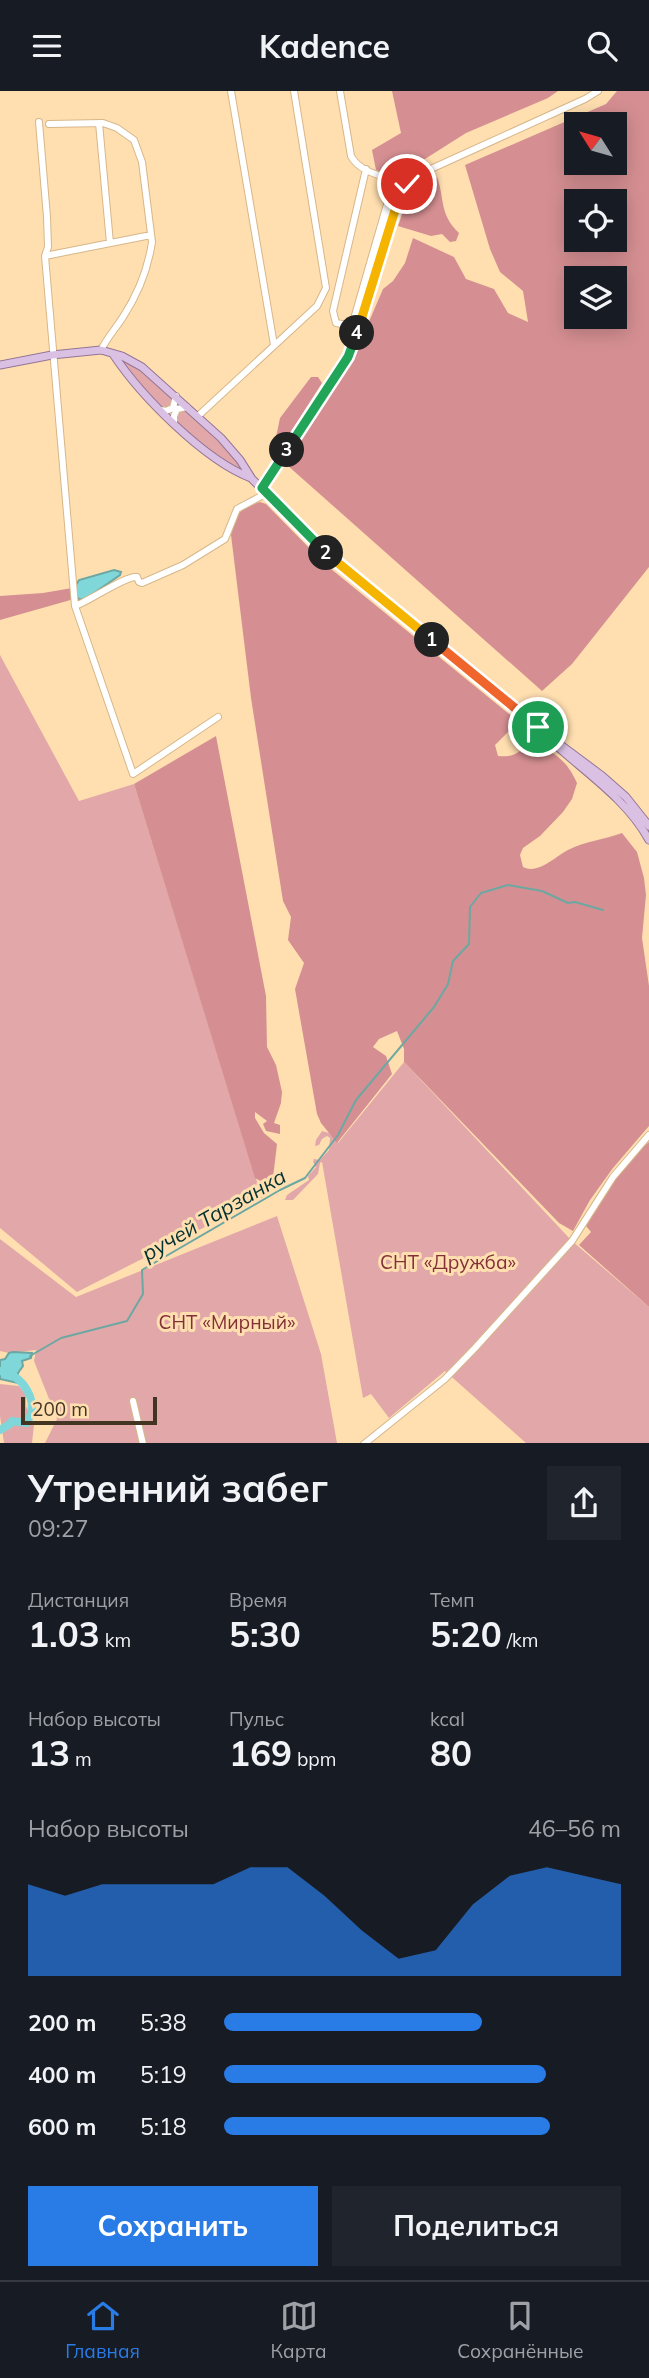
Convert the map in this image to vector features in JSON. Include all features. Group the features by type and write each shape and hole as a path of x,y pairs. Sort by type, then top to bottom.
{"main road":[{"path":"0,365 52,355 101,350 142,367 189,408 232,451 252,479 335,560 531,722 617,799 649,840"},
{"path":"113,353 125,371 174,423 232,470 252,479"},
{"path":"531,722 618,789 649,825"}],"street":[{"path":"231,91 274,345"},
{"path":"198,417 317,306 326,288 294,91"},
{"path":"340,91 351,156 357,164 366,169 407,184"},
{"path":"75,606 131,576 137,577 142,583 183,565 225,539 237,509 264,490 350,352 400,194 407,184 422,173 585,100 597,91"},
{"path":"39,122 48,237 45,256 52,355 75,606 133,774 218,717"},
{"path":"99,123 110,243"},
{"path":"49,124 99,123 117,128 134,140 142,162 151,235 150,251 133,301 101,350"},
{"path":"366,169 333,311 336,323 347,325 353,322 394,180"},
{"path":"45,256 151,235"},
{"path":"161,410 168,411 174,407 176,396"},
{"path":"174,423 177,409 189,408"},
{"path":"365,1443 441,1382 474,1350 572,1241 613,1177 649,1135"},
{"path":"133,1401 143,1443"}],"green space":[{"path":"116,356 158,381 165,387 174,403 167,410 160,407"},
{"path":"182,408 220,438 250,477 239,473 175,423 177,410"},
{"path":"0,655 79,801 134,784 262,1198 77,1292 0,1228"},
{"name":"СНТ «Дружба»","path":"404,1062 572,1241 649,1307 649,1443 526,1443 445,1371 389,1418 371,1394 363,1398 322,1162 318,1174 293,1200 285,1200 287,1195 309,1180 308,1176 316,1167 314,1159 320,1160 329,1150 330,1138 327,1136 315,1146 322,1131 329,1133 338,1143"},
{"name":"СНТ «Мирный»","path":"277,1216 321,1354 337,1443 45,1443 57,1419 34,1361 36,1350 9,1353 0,1351 0,1239 76,1297"},
{"path":"0,1384 19,1386 26,1395 26,1406 34,1425 32,1443 4,1443 0,1416"}],"shaded area":[{"path":"392,91 558,91 548,98 466,133 425,159 401,166 398,159 387,174 376,170 372,150 401,133"},
{"path":"617,91 649,91 649,567 572,664 542,691 287,465 286,461 355,354 383,289 393,281 405,263 413,238 454,257 466,279 494,289 508,313 528,322 523,291 500,272 490,249 465,165 564,122 564,175 627,175 627,112 588,112 606,104"},
{"path":"437,177 445,213 459,233 456,241 450,242 442,234 431,236 398,226 410,192"},
{"path":"311,377 318,377 322,383 284,443 275,442 280,418"},
{"path":"260,502 266,504 325,564 514,718 514,726 495,745 498,756 516,754 529,741 552,753 568,767 577,783 572,799 540,836 523,848 520,855 523,867 541,867 574,847 622,833 637,852 646,895 642,938 649,986 649,1126 613,1168 590,1200 573,1231 559,1223 404,1062 404,1049 397,1031 379,1039 373,1047 386,1056 392,1074 337,1143 317,1114 295,989 304,963 288,940 291,917 283,901 251,698 231,535 240,513"},
{"path":"72,588 74,599 0,620 0,596"},
{"path":"216,736 266,996 267,1047 276,1065 282,1092 274,1123 280,1125 280,1134 266,1131 263,1124 267,1121 255,1112 255,1118 264,1133 277,1144 273,1178 264,1183 255,1178 134,784"},
{"path":"649,1142 649,1307 579,1245 591,1232 586,1226 614,1181 630,1160"}],"water":[{"path":"114,570 121,572 120,575 84,600 75,595 79,580"},
{"path":"13,1352 32,1353 31,1358 22,1361 18,1383 0,1379 0,1360"}],"waterway":[{"name":"ручей Тарзанка","path":"30,1356 61,1338 127,1321 143,1294 142,1270 305,1178 338,1135 356,1100 434,1007 448,984 453,961 469,944 470,907 481,893 508,885 542,891 568,903 575,902 603,910"},
{"path":"0,1371 23,1384 32,1406 27,1423 12,1421 0,1430"}],"route":[{"path":"407,184 400,194 350,352 262,488 335,560 538,727"}]}
